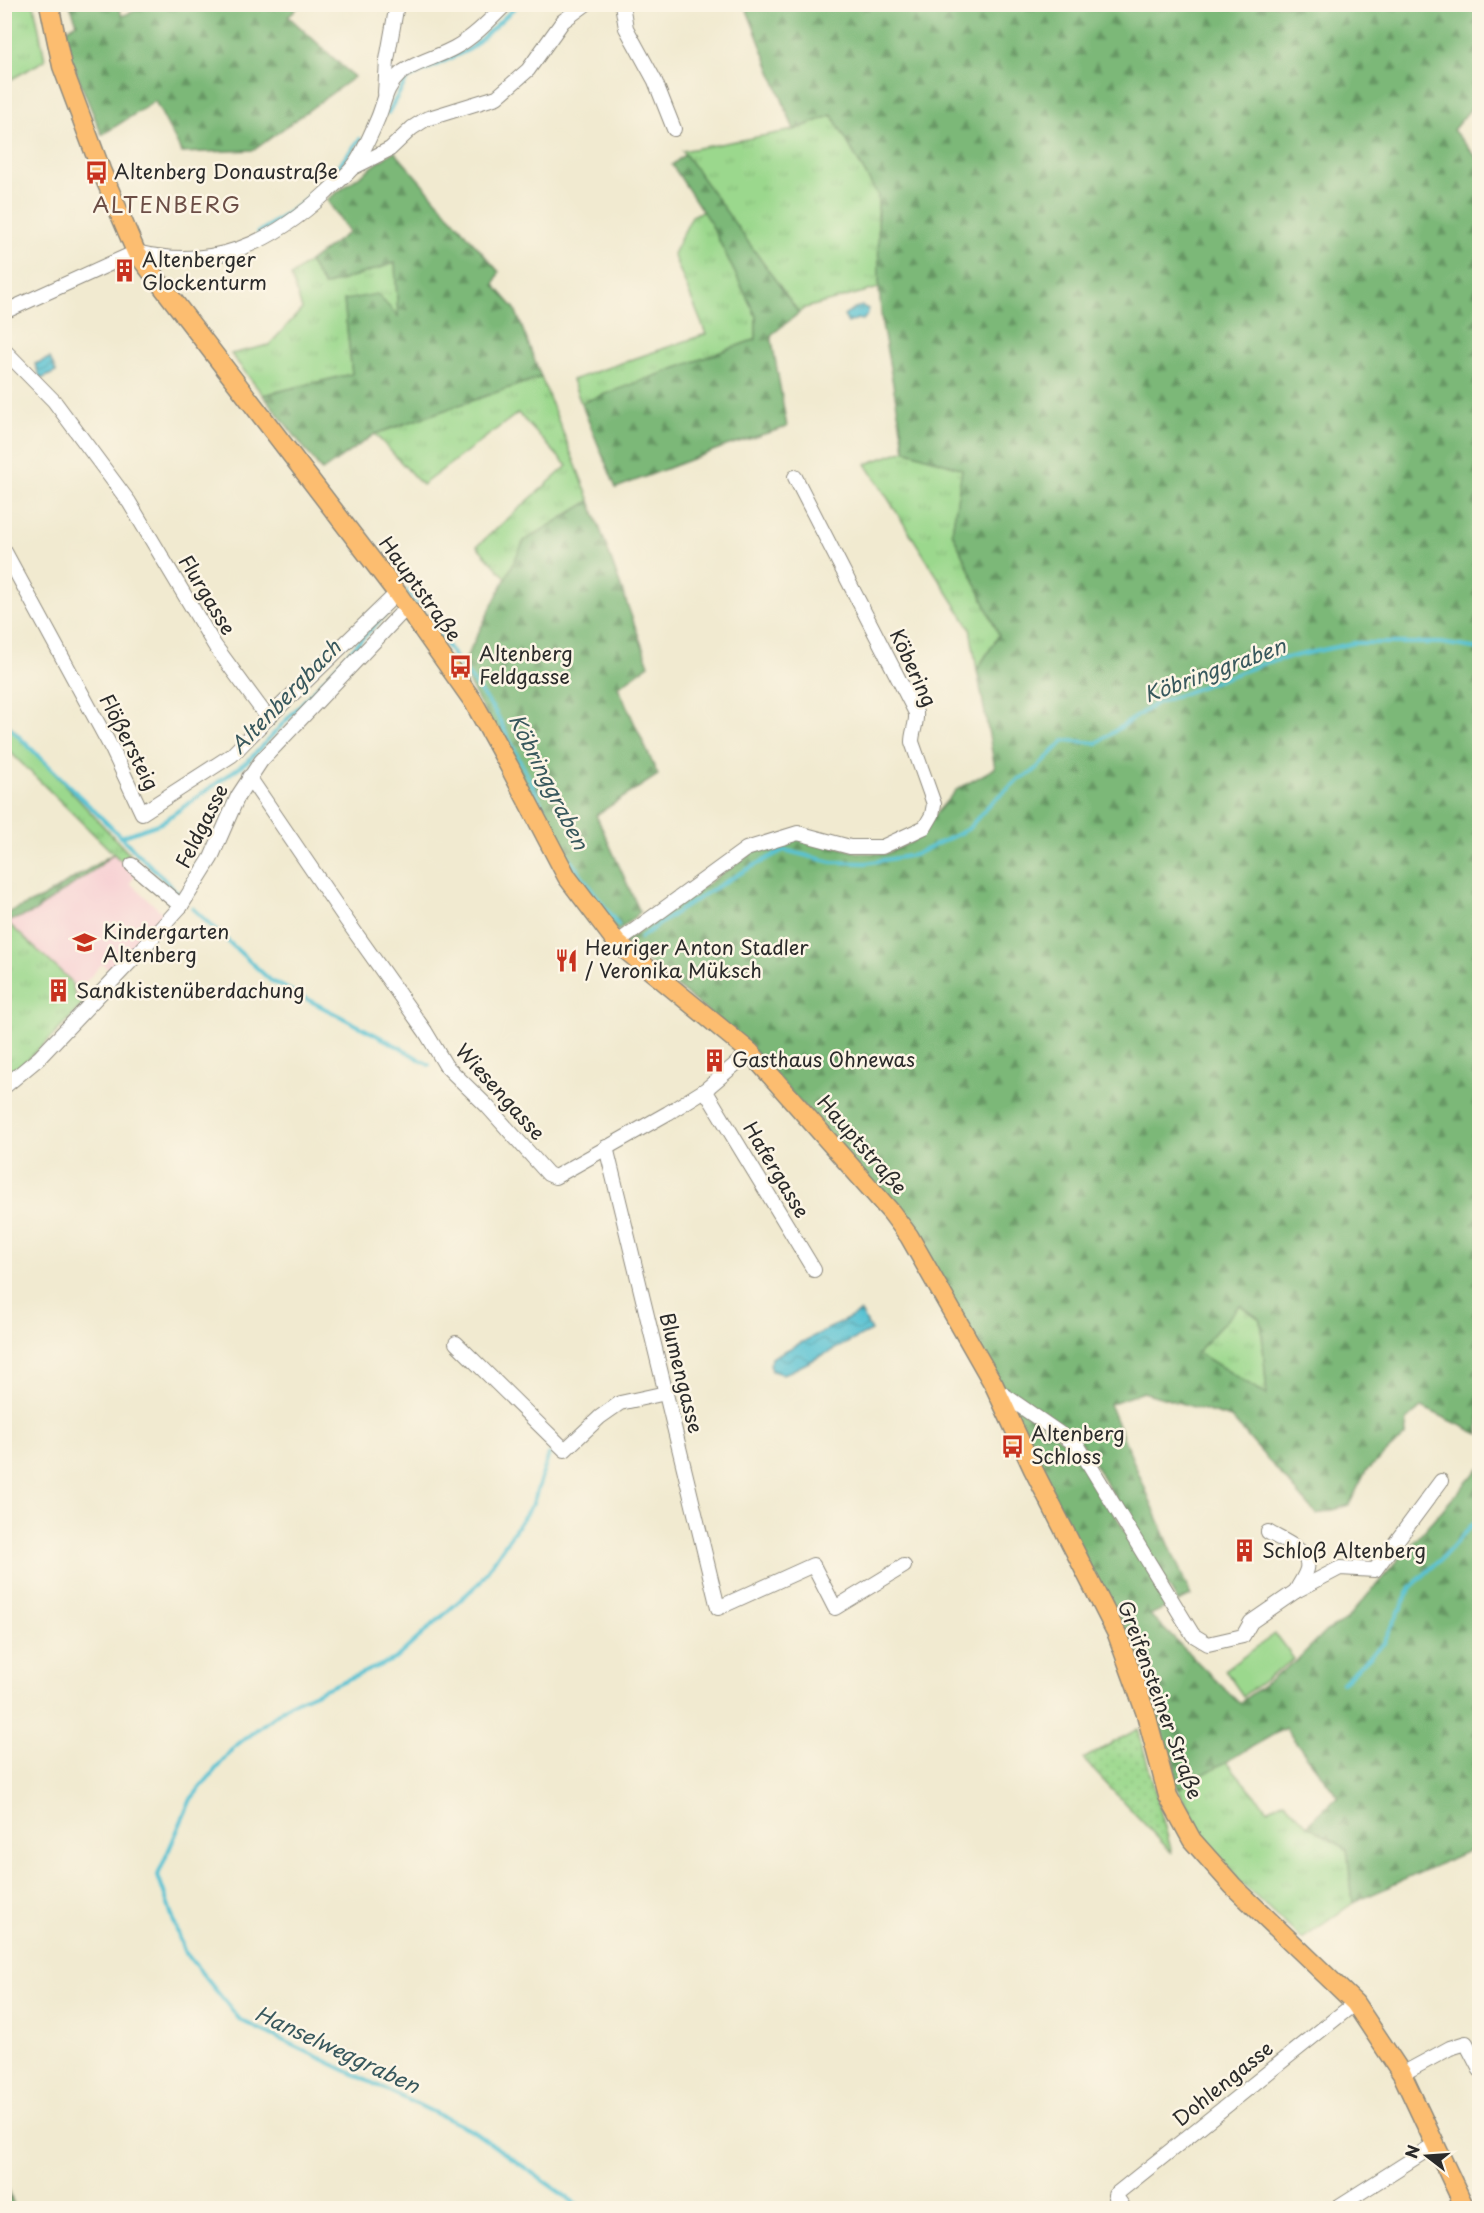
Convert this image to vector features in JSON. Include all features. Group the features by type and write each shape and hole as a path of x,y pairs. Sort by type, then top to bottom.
{"main road":[{"name":"Hauptstraße","path":"49,4 62,66 101,170 136,252 402,600 473,701 567,877 617,943 750,1052 891,1212 909,1236 995,1388"},
{"name":"Greifensteiner Straße","path":"995,1388 1033,1469 1117,1634 1146,1714 1168,1796 1192,1840 1239,1892 1355,2003 1402,2073 1465,2208"}],"street":[{"path":"354,166 378,117 385,93 387,60 398,4"},
{"path":"385,93 401,74 454,48 476,33 506,4"},
{"path":"4,312 136,252 159,257 187,257 220,254 251,246 306,212 354,166 390,149 412,128 426,119 497,97 528,70 563,21 586,4"},
{"path":"622,4 626,28 655,81 674,129"},
{"name":"Flurgasse","path":"4,350 54,401 129,502 215,646 268,718"},
{"name":"Köbering","path":"617,943 746,849 798,833 850,847 882,848 925,827 932,815 934,804 912,742 912,734 917,722 916,713 795,477"},
{"name":"Flößersteig","path":"4,550 113,751 142,813 232,755 268,718"},
{"path":"268,718 402,600"},
{"name":"Feldgasse","path":"4,1087 39,1058 181,906 211,858 238,796 249,777 402,600"},
{"name":"Wiesengasse","path":"249,777 425,1031 446,1065 487,1106 548,1174 555,1177 668,1113 705,1090 750,1052"},
{"name":"Feldgasse","path":"132,865 181,906"},
{"name":"Hafergasse","path":"705,1090 814,1270"},
{"name":"Blumengasse","path":"606,1147 718,1608 813,1565 835,1608 904,1566"},
{"path":"456,1343 565,1450 600,1417 620,1403 666,1393"},
{"path":"995,1388 1078,1446 1193,1635 1208,1644 1243,1636 1251,1622 1296,1591 1340,1568 1375,1570 1441,1481"},
{"path":"1268,1532 1304,1553 1307,1561 1306,1571 1296,1591"},
{"name":"Dohlengasse","path":"1124,2208 1115,2194 1355,2003"},
{"path":"1402,2073 1450,2048 1467,2043 1479,2070"},
{"path":"1336,2208 1436,2145"}],"shaded area":[{"name":"Kindergarten Altenberg","path":"113,854 136,875 130,883 166,916 113,973 102,964 79,989 87,998 84,1003 75,995 71,981 7,922 34,912"}],"green space":[{"path":"5,4 34,5 45,60 5,83"},
{"path":"70,5 118,5 122,16 149,5 301,5 288,16 354,77 254,150 182,153 155,101 102,135 70,58 66,30 77,23"},
{"path":"745,5 1479,5 1479,99 1453,130 1480,161 1479,1434 1422,1407 1407,1420 1405,1436 1366,1471 1349,1505 1317,1515 1231,1418 1143,1392 1109,1404 1191,1596 1178,1602 1082,1443 999,1386 913,1229 753,1050 624,942 755,851 799,837 860,853 886,854 912,842 956,790 995,768 977,670 999,635 952,532 962,469 905,450 882,324 879,288 878,196 832,115 794,130","holes":["1240,1305 1261,1320 1267,1395 1197,1352"]},
{"path":"832,115 878,196 879,288 805,308 799,313 682,151 794,130"},
{"path":"394,151 499,272 494,285 515,309 541,377 375,434 322,471 263,395 352,374 344,300 377,294 398,316 395,263 324,286 309,262 349,232 327,200"},
{"path":"685,154 799,313 771,335 787,427 726,446 616,488 581,403 756,339 756,316 711,224 672,165"},
{"path":"703,211 756,316 756,339 581,403 572,380 706,334 673,254 692,216"},
{"path":"309,262 324,286 395,263 398,317 344,300 352,374 263,395 231,354 269,345 302,309 291,276"},
{"path":"541,377 590,501 524,541 507,579 477,546 567,466 518,413 422,485 375,434"},
{"path":"905,450 963,469 952,532 999,635 977,670 970,628 866,464"},
{"path":"590,501 649,665 618,687 658,775 596,815 640,912 617,932 558,850 461,668 524,541"},
{"path":"5,720 129,854 121,861 5,747"},
{"path":"113,854 34,912 5,923 5,914 44,897"},
{"path":"7,922 71,981 75,995 84,1003 53,1036 5,1080 4,923"},
{"path":"1240,1305 1261,1320 1267,1396 1196,1353"},
{"path":"1007,1399 1075,1450 1171,1605 1150,1615 1239,1703 1297,1660 1326,1631 1345,1621 1479,1468 1479,1846 1353,1903 1347,1849 1307,1825 1338,1796 1285,1728 1178,1789 1131,1653"},
{"path":"1275,1634 1294,1659 1243,1696 1225,1670"},
{"path":"1138,1729 1172,1853 1083,1759"},
{"path":"1225,1760 1268,1810 1284,1801 1307,1825 1347,1849 1353,1903 1302,1939 1240,1882 1204,1837 1178,1789"},
{"path":"5,2182 15,2208 5,2208"}],"water":[{"path":"862,306 868,309 868,314 863,320 857,319 848,323 844,316"},
{"path":"50,358 56,372 41,379 35,364"},
{"path":"861,1312 871,1331 791,1371 782,1374 772,1371 771,1358"}],"waterway":[{"name":"Altenbergbach","path":"388,113 407,79 470,49 519,4"},
{"name":"Altenbergbach","path":"258,233 300,205 327,181 360,139"},
{"name":"Köbringgraben","path":"407,591 496,713 568,857 618,925"},
{"name":"Altenbergbach","path":"4,722 121,837 161,823 249,760 389,610"},
{"name":"Köbringgraben","path":"640,938 710,891 784,850 832,862 866,863 914,855 968,829 988,806 1019,779 1032,773 1065,740 1097,743 1155,704 1268,662 1354,643 1441,643 1480,649"},
{"name":"Hanselweggraben","path":"121,837 179,894"},
{"name":"Hanselweggraben","path":"192,908 270,980 429,1065"},
{"name":"Hanselweggraben","path":"549,1454 533,1503 479,1583 395,1659 290,1704 234,1747 191,1799 158,1875 184,1951 240,2020 473,2131 582,2208"},
{"path":"1342,1683 1384,1643 1411,1587 1444,1556 1480,1516"},
{"path":"1100,2208 1111,2200"}],"place":[{"name":"Altenberg Donaustraße","path":"96,172"},
{"name":"Altenberger Glockenturm","path":"124,271"},
{"name":"Altenberg Feldgasse","path":"461,666"},
{"name":"Kindergarten Altenberg","path":"85,943"},
{"name":"Heuriger Anton Stadler / Veronika Müksch","path":"567,960"},
{"name":"Sandkistenüberdachung","path":"58,991"},
{"name":"Gasthaus Ohnewas","path":"714,1060"},
{"name":"Altenberg Schloss","path":"1013,1446"},
{"name":"Schloß Altenberg","path":"1244,1551"}],"district":[{"name":"ALTENBERG","path":"167,205"}]}
